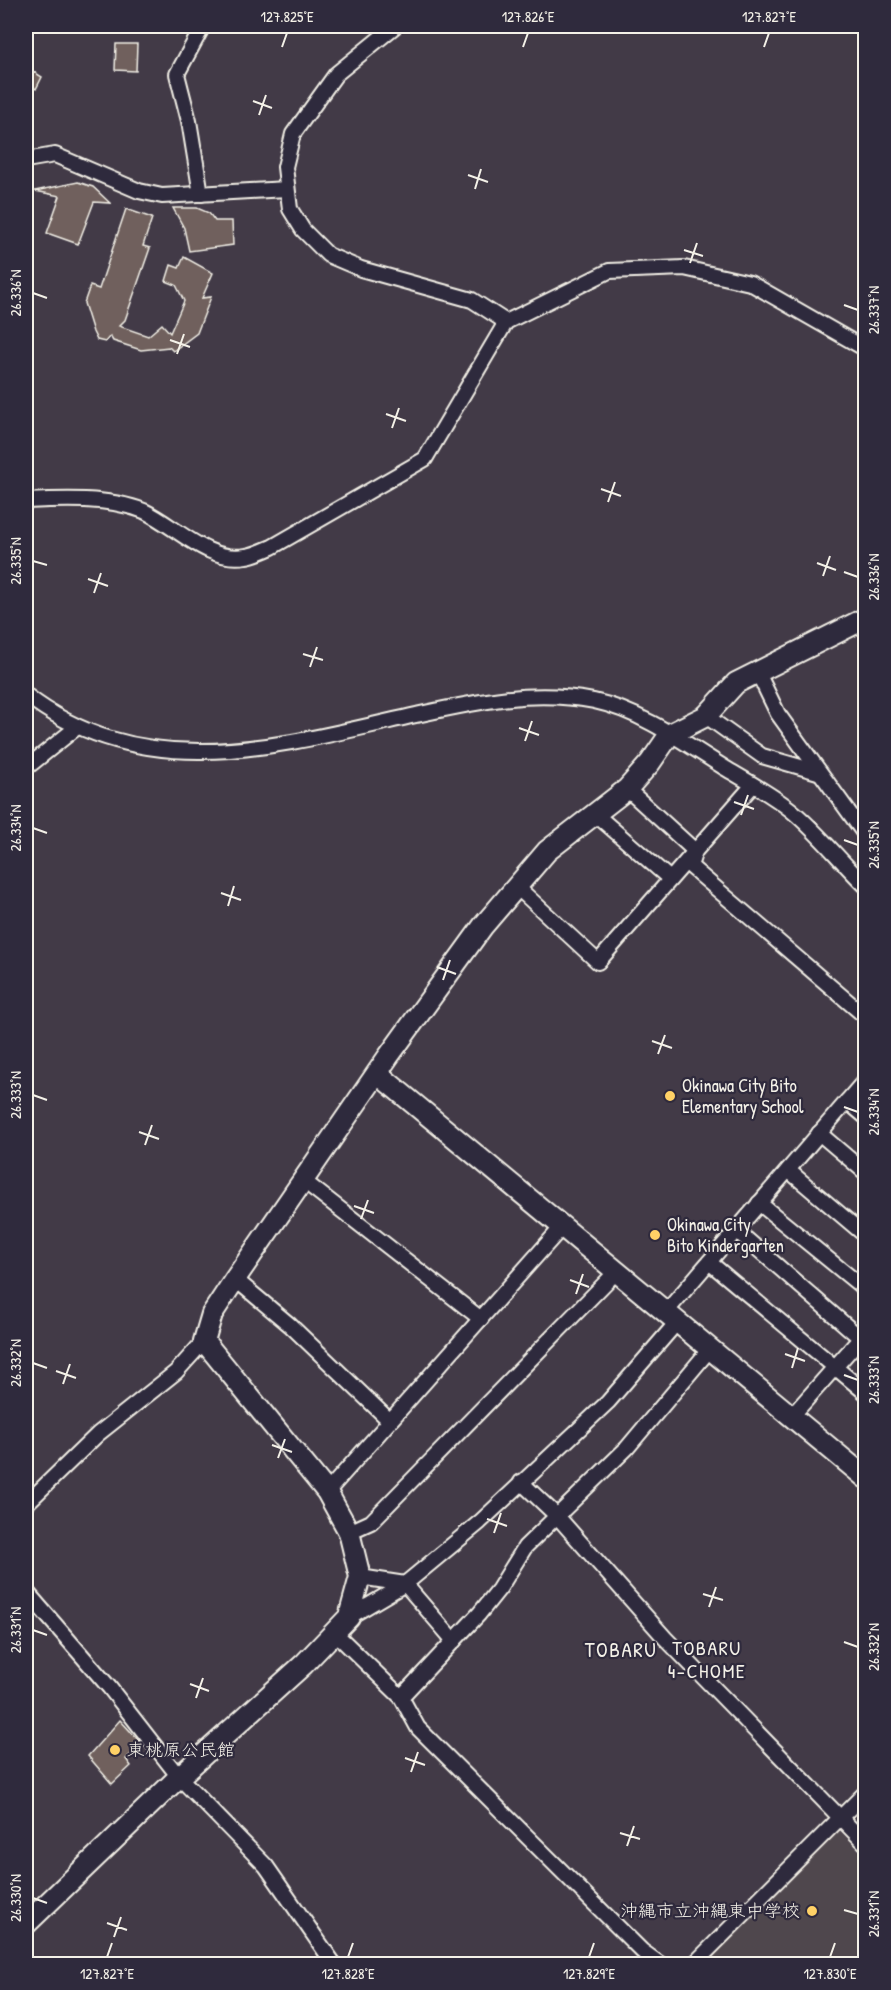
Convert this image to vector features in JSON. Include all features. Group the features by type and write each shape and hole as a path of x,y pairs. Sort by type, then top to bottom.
{"street":[{"path":"201,194 189,121 177,74 203,26"},
{"path":"395,26 336,74 292,134 285,167 290,209 303,230 328,255 361,268 472,300 506,322"},
{"path":"26,160 55,155 139,191 162,196 286,189"},
{"path":"26,501 88,501 143,511 182,535 224,556 247,556 272,547 425,459 506,322 609,271 684,268 750,283 862,347 866,345"},
{"path":"26,1504 98,1434 176,1372 204,1341 212,1314 378,1074 483,926 547,851 627,789 650,763 670,734 706,716 736,683 866,618"},
{"path":"758,673 778,714 866,836"},
{"path":"26,695 45,710 76,728 164,750 206,752 287,743 480,700 532,695 595,702 633,716 670,734 792,811 866,886"},
{"path":"706,716 762,756 818,772"},
{"path":"26,768 76,728"},
{"path":"516,886 598,962 753,785"},
{"path":"627,789 695,851"},
{"path":"594,813 670,879"},
{"path":"695,851 690,866 866,1017"},
{"path":"378,1074 866,1478"},
{"path":"26,1924 179,1777 335,1633 349,1617 405,1584 480,1522 608,1402 709,1262 866,1079"},
{"path":"847,1101 866,1117"},
{"path":"819,1133 866,1173"},
{"path":"788,1170 866,1236"},
{"path":"304,1180 481,1319"},
{"path":"759,1203 866,1290"},
{"path":"327,1492 562,1227"},
{"path":"736,1230 864,1338 791,1417"},
{"path":"709,1262 866,1393"},
{"path":"349,1532 371,1522 617,1271"},
{"path":"235,1279 290,1325 390,1422"},
{"path":"204,1341 327,1492 349,1532 360,1577 349,1617"},
{"path":"401,1697 499,1589 525,1547 627,1448 710,1349"},
{"path":"521,1482 556,1516 665,1638 866,1844"},
{"path":"360,1577 405,1584 454,1641"},
{"path":"26,1591 42,1613 109,1687 179,1777 266,1866 334,1965"},
{"path":"335,1633 401,1697 418,1728 642,1951 660,1965"},
{"path":"694,1965 866,1792"}],"shaded area":[{"name":"沖縄市立沖縄東中学校","path":"839,1830 865,1857 865,1964 704,1964"}],"building":[{"path":"116,44 137,44 136,71 115,70"},
{"path":"26,67 42,77 36,89 26,83"},
{"path":"78,182 93,187 110,203 94,202 78,244 47,233 60,196 35,191"},
{"path":"173,208 197,208 209,213 215,221 232,221 233,245 189,251 184,228"},
{"path":"126,209 152,218 143,246 150,248 125,320 119,326 148,336 162,324 170,333 184,301 176,285 166,281 171,265 179,268 184,257 213,273 202,298 211,297 197,333 173,351 169,347 141,350 113,341 110,336 105,342 97,340 93,332 84,303 90,286 99,289"},
{"name":"東桃原公民館","path":"120,1720 142,1744 126,1759 131,1766 112,1784 88,1756"}],"place":[{"name":"Okinawa City Bito Elementary School","path":"670,1096"},
{"name":"Okinawa City Bito Kindergarten","path":"655,1235"},
{"name":"東桃原公民館","path":"115,1750"},
{"name":"沖縄市立沖縄東中学校","path":"812,1911"}],"district":[{"name":"TOBARU","path":"621,1650"},
{"name":"TOBARU 4-CHOME","path":"707,1660"}]}
